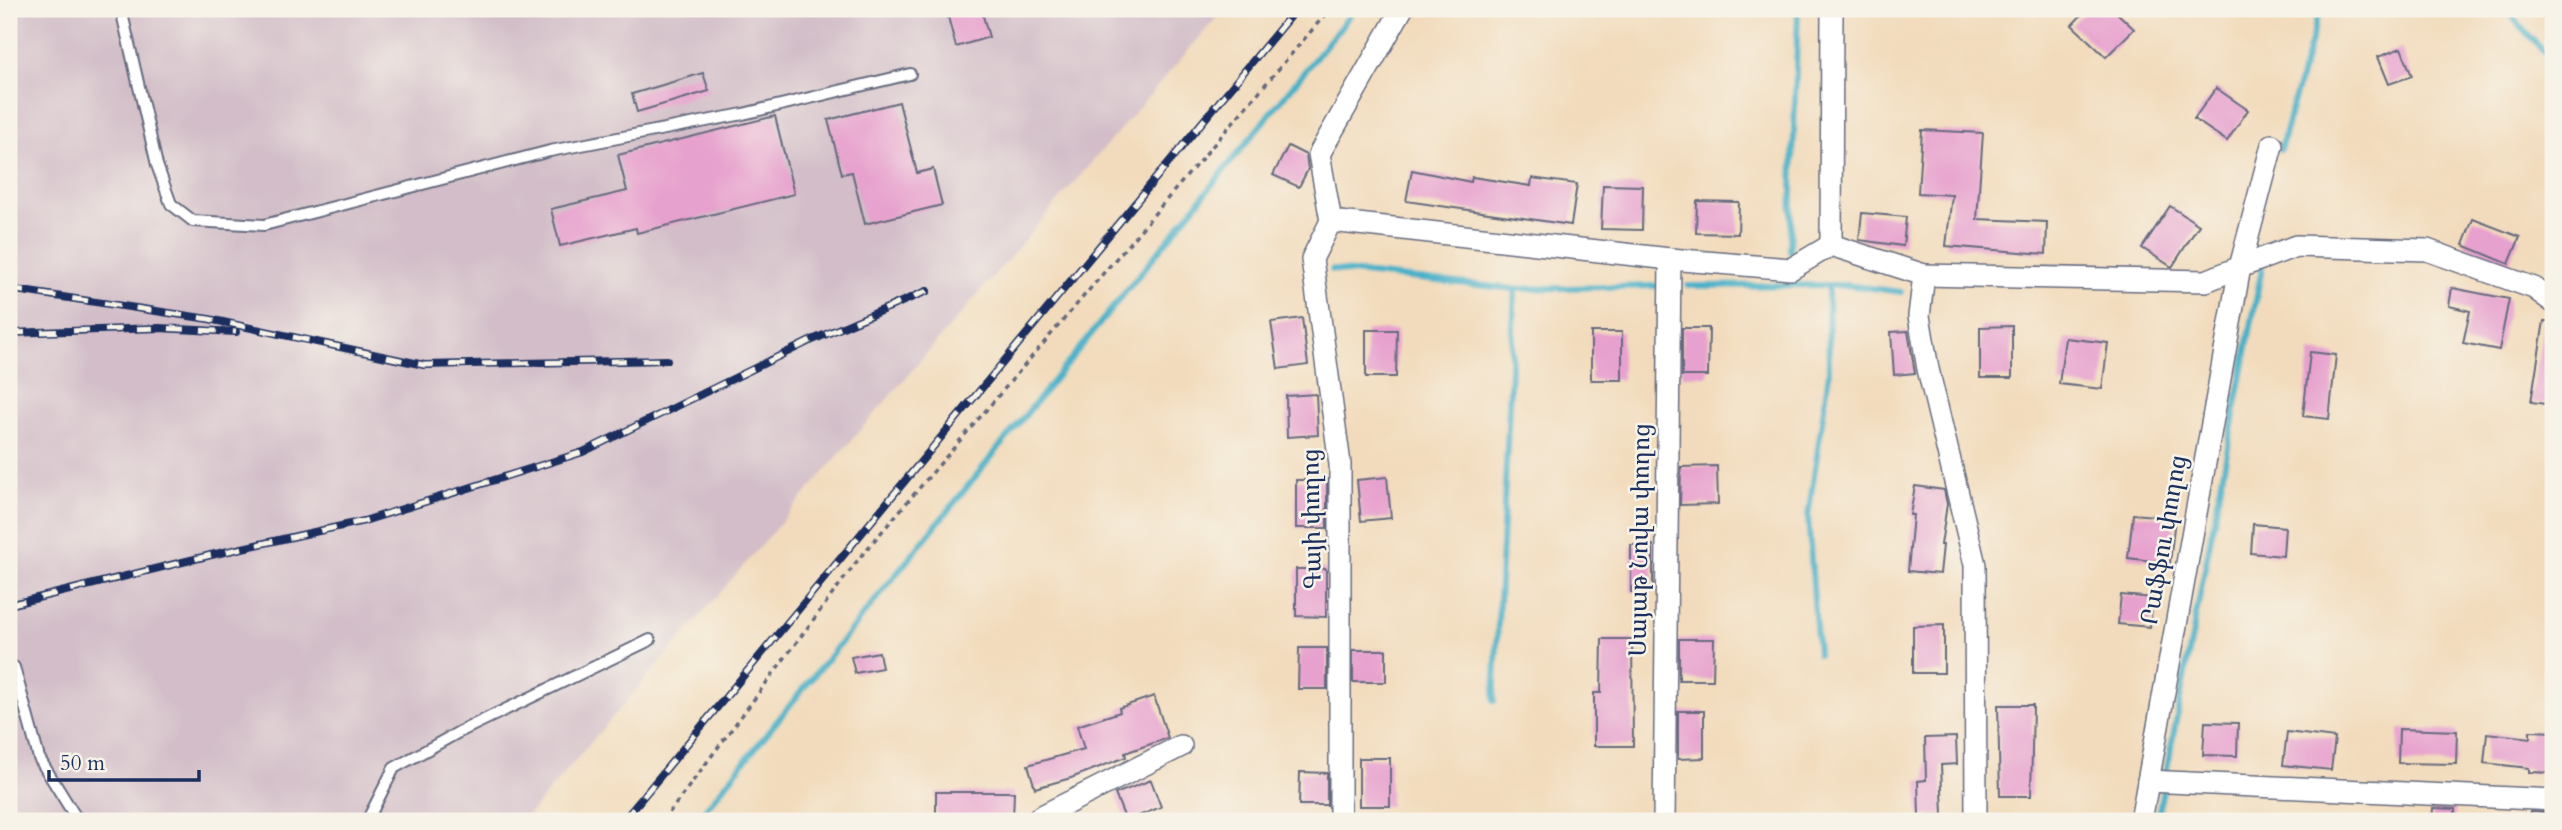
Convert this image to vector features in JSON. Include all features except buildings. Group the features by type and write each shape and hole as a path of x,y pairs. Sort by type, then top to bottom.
{"street":[{"path":"1402,9 1319,155 1331,221 1670,259 1791,269 1831,245 1924,275 2206,281 2296,246 2427,250 2534,288 2553,302"},
{"path":"1831,245 1832,9"},
{"name":"Րաֆֆու փողոց","path":"2141,821 2159,781 2240,267 2272,145"},
{"name":"Գայի փողոց","path":"1331,221 1312,259 1340,464 1340,821"},
{"name":"Սայաթ Նովա փողոց","path":"1664,821 1670,259"},
{"path":"1924,275 1919,316 1928,369 1975,565 1976,821"},
{"path":"1036,820 1181,746"},
{"path":"2159,781 2553,800"}],"lane":[{"path":"121,9 158,165 172,204 193,222 264,225 550,151 743,114 910,74"},
{"path":"367,821 394,768 459,732 650,640"},
{"path":"14,667 39,758 78,821"}],"path":[{"path":"663,821 861,556 1330,9"}],"shaded area":[{"path":"9,9 1224,9 523,821 9,821"}],"waterway":[{"path":"696,821 1355,9"},
{"path":"1790,251 1798,9"},
{"path":"2280,150 2320,9"},
{"path":"2505,9 2553,62"},
{"path":"2157,821 2262,268"},
{"path":"1332,270 1515,289 1657,286"},
{"path":"1818,654 1808,517 1829,373 1828,285"},
{"path":"1688,286 1846,285 1901,292"},
{"path":"1494,701 1515,289"}],"railway":[{"path":"623,821 1296,9"},
{"path":"9,289 209,319 424,365 667,360"},
{"path":"9,605 211,555 364,521 583,452 810,341 927,291"},
{"path":"9,333 159,328 236,332"}]}
